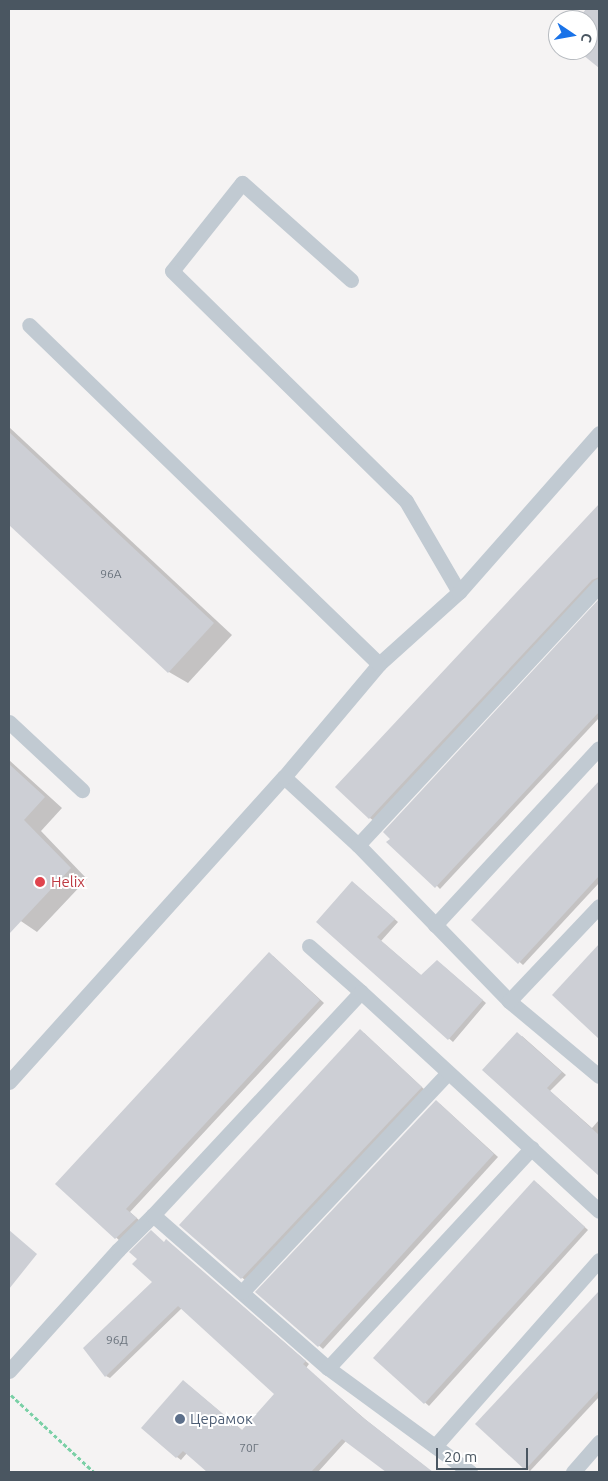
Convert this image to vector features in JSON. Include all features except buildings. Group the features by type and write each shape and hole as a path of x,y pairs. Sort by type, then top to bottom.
{"lane":[{"path":"351,280 242,184 172,271 406,501 458,592"},
{"path":"29,325 379,664"},
{"path":"11,1075 284,777 379,664 458,592 599,433"},
{"path":"358,845 599,586"},
{"path":"9,722 82,790"},
{"path":"435,925 599,748"},
{"path":"284,777 358,845 509,1000 599,1076"},
{"path":"509,1000 599,906"},
{"path":"309,946 599,1211"},
{"path":"9,1370 118,1250 361,992"},
{"path":"242,1292 447,1074"},
{"path":"328,1368 532,1148"},
{"path":"153,1215 328,1368 470,1472"},
{"path":"435,1446 599,1260"},
{"path":"573,1472 599,1442"}],"path":[{"path":"9,1393 94,1472"}],"place":[{"name":"Helix","path":"40,882"},
{"name":"Церамок","path":"180,1419"}]}
